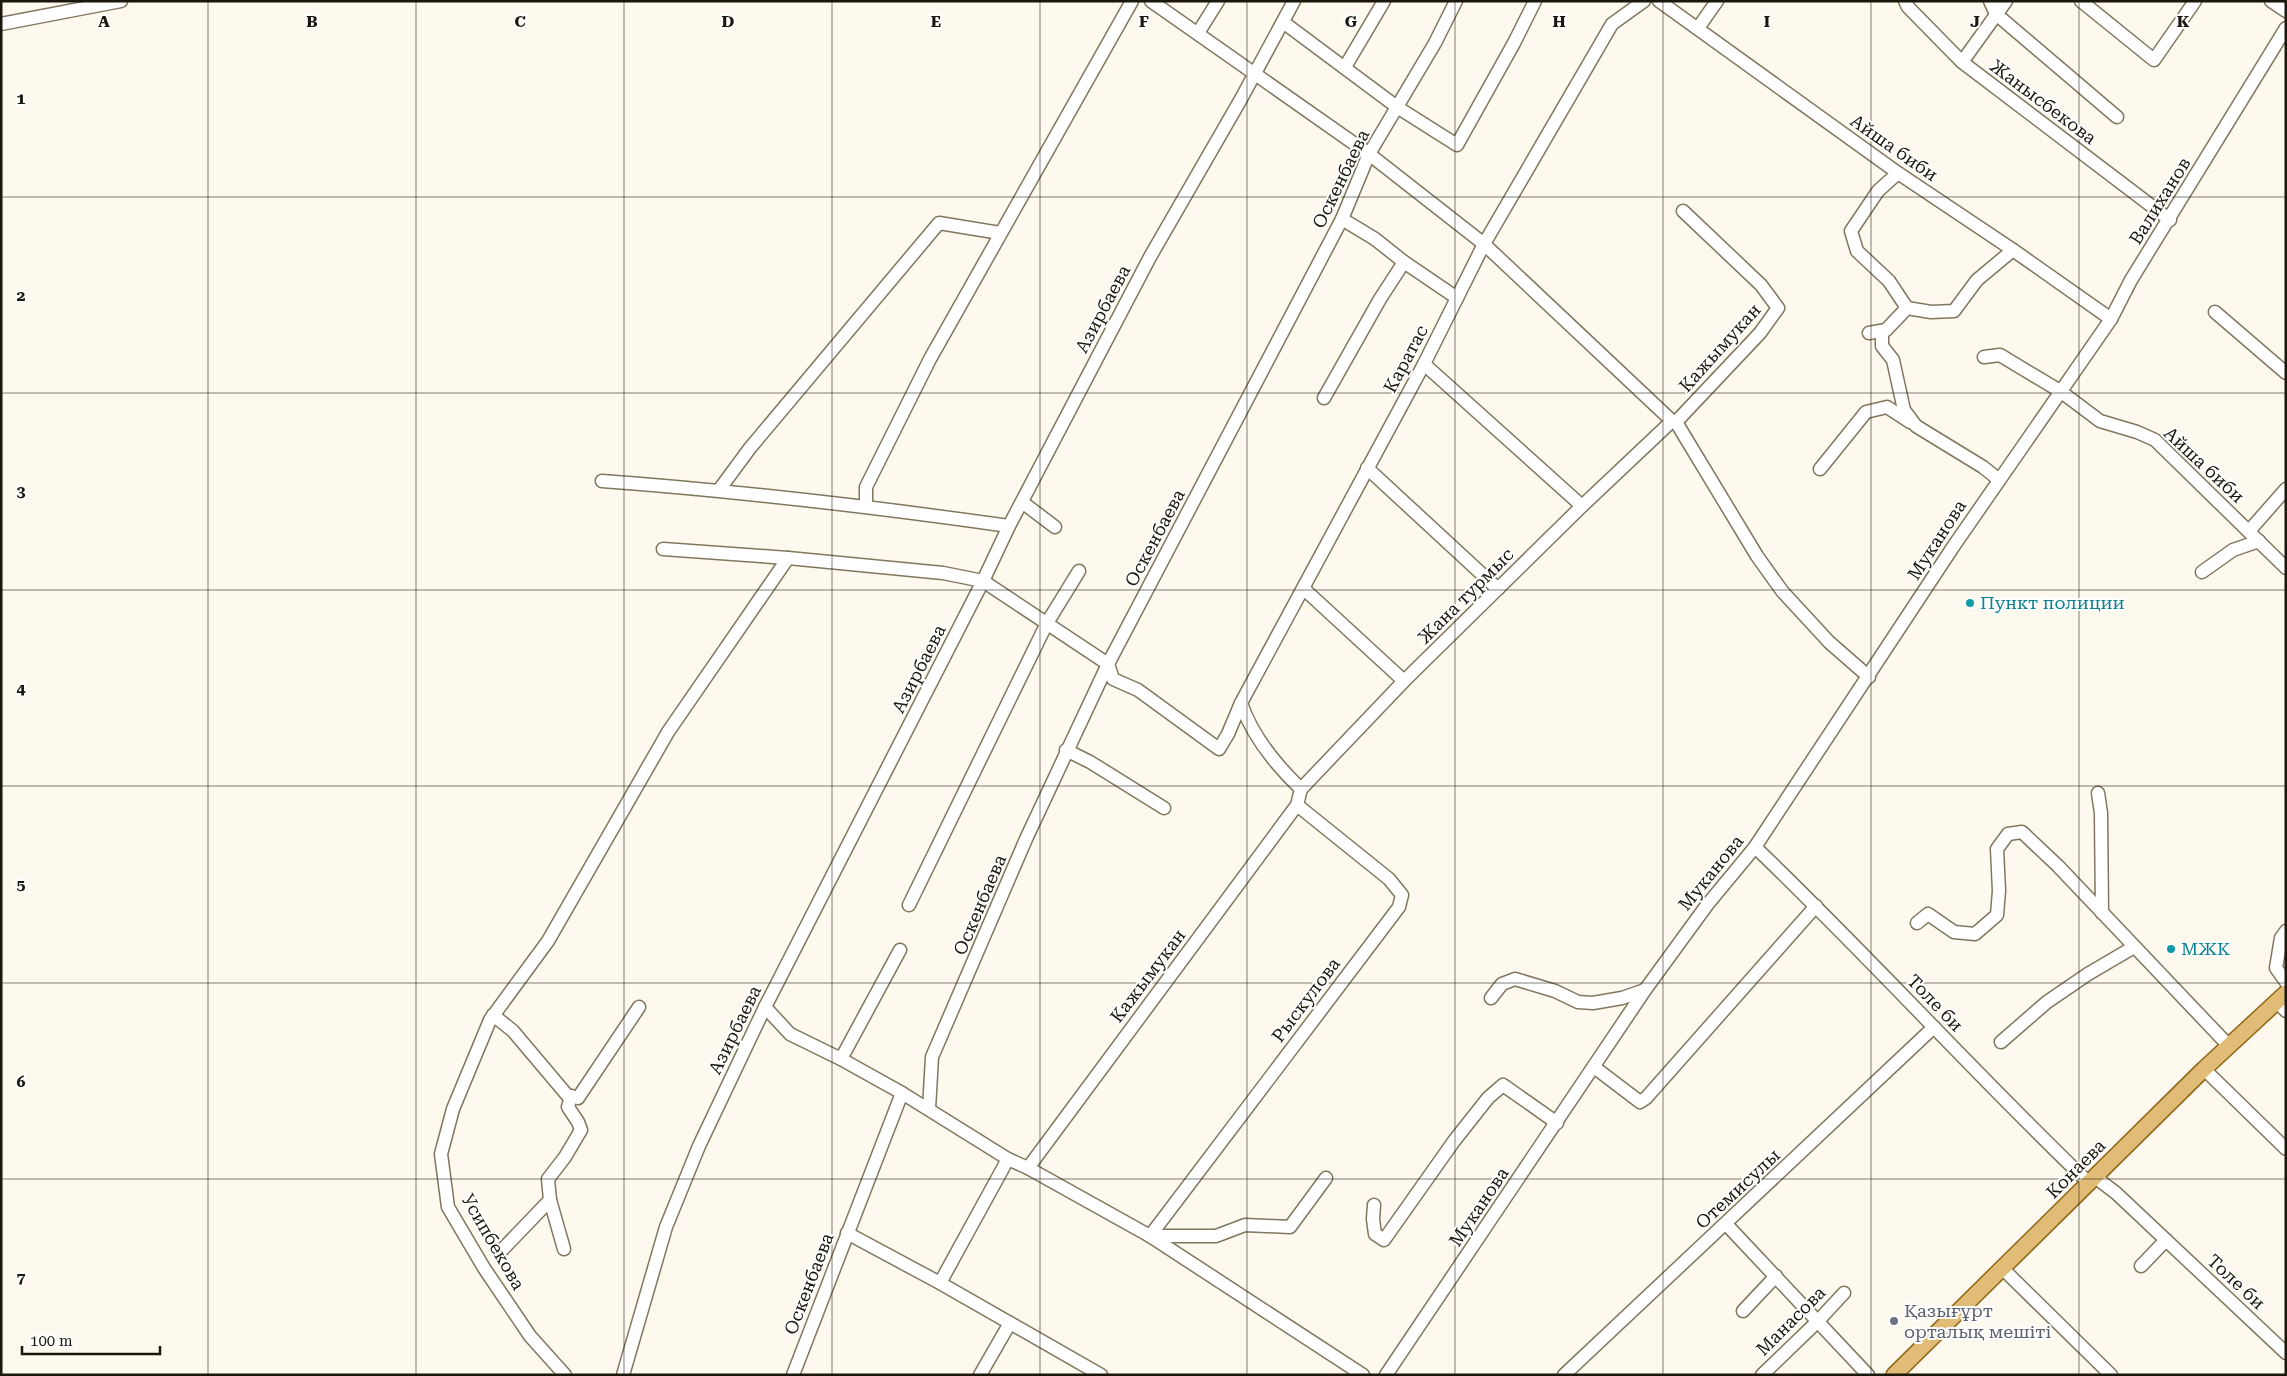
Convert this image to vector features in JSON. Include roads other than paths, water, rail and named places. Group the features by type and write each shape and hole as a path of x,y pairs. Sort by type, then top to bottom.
{"main road":[{"name":"Конаева","path":"1894,1375 2204,1069 2283,1002"}],"street":[{"path":"1,24 122,1"},
{"path":"866,506 866,488 930,359 1132,1"},
{"path":"1151,1 1255,72 1369,154 1484,244 1674,422 1757,556 1782,591 1829,642 1869,677"},
{"path":"1198,33 1218,1"},
{"name":"Азирбаева","path":"624,1375 666,1227 699,1146 765,1007 984,581 1009,526 1150,257 1294,1"},
{"path":"1345,67 1384,1"},
{"name":"Оскенбаева","path":"928,1109 932,1057 1066,750 1108,664 1342,219 1369,154 1435,43 1456,1"},
{"path":"1283,22 1397,107 1457,145 1514,43 1535,1"},
{"name":"Каратас","path":"1108,664 1113,679 1138,690 1219,749 1228,734 1241,703 1424,364 1484,244 1612,24 1644,1"},
{"name":"Айша биби","path":"1659,1 1898,173 2013,250 2111,319"},
{"path":"1698,28 1717,1"},
{"name":"Жанысбекова","path":"1905,1 1908,7 1962,62 2170,220"},
{"path":"1990,1 1996,14 2117,117"},
{"path":"1962,62 2006,1"},
{"path":"2081,1 2154,60 2192,5 2179,1"},
{"path":"2271,1 2286,11"},
{"name":"Валиханов","path":"2060,391 2111,319 2132,280 2286,28"},
{"path":"1898,173 1878,191 1851,230 1857,251 1889,281 1906,308 1931,312 1954,311 1977,280 2013,250"},
{"name":"Кажымукан","path":"1674,422 1760,333 1778,308 1760,285 1683,211"},
{"path":"1342,219 1375,239 1404,262 1457,298"},
{"path":"719,490 750,448 939,222 1000,233"},
{"path":"1324,398 1380,299 1404,262"},
{"path":"1906,308 1886,330 1876,332 1882,346 1893,360 1904,410 1916,426"},
{"path":"2215,312 2286,373"},
{"name":"Айша биби","path":"1984,357 2000,355 2060,391 2100,421 2137,432 2155,440 2286,568"},
{"path":"1424,364 1582,506"},
{"name":"Муканова","path":"1386,1375 1557,1123 1644,990 1707,905 1755,848 1998,479 2060,391"},
{"path":"1820,469 1866,412 1887,407 1983,467 1998,479"},
{"name":"Жана турмыс","path":"1297,805 1301,789 1404,681 1582,506 1674,422"},
{"path":"1367,468 1498,589"},
{"path":"602,480 719,490 866,506 1009,526"},
{"path":"2249,531 2286,489"},
{"path":"1022,502 1055,527"},
{"path":"2202,572 2233,550 2259,541"},
{"path":"663,549 788,558 943,573 984,581 1108,664"},
{"name":"Усипбекова","path":"565,1375 530,1336 484,1268 448,1207 441,1154 453,1109 493,1015 548,940 668,732 788,558"},
{"path":"909,905 1048,623 1078,571"},
{"path":"1304,589 1404,681"},
{"path":"1241,703 1247,722 1279,767 1301,789"},
{"path":"1066,750 1090,762 1164,808"},
{"path":"2098,793 2101,813 2102,913"},
{"name":"Кажымукан","path":"1028,1168 1297,805"},
{"name":"Рыскулова","path":"1150,1236 1399,908 1402,895 1389,879 1297,805"},
{"path":"1918,923 1928,914 1954,932 1975,934 1997,914 1999,892 1998,849 2008,834 2022,832 2058,866 2229,1046"},
{"name":"Толе би","path":"1755,848 1816,906 1971,1067 2092,1180 2116,1193 2286,1353"},
{"path":"1594,1067 1640,1102 1646,1098 1816,906"},
{"path":"2286,931 2281,938 2276,968 2286,982"},
{"path":"2001,1042 2047,1002 2088,974 2134,947"},
{"path":"841,1059 900,950"},
{"path":"1491,998 1502,984 1515,979 1555,991 1578,1002 1602,1001 1644,990"},
{"path":"493,1015 513,1031 567,1095 578,1098 639,1007"},
{"path":"765,1007 790,1034 841,1059 902,1093 1008,1159 1028,1168 1150,1236 1363,1375"},
{"name":"Отемисулы","path":"1564,1375 1934,1027"},
{"path":"2204,1069 2286,1150"},
{"path":"1374,1205 1373,1219 1376,1234 1384,1240 1454,1141 1488,1098 1504,1085 1557,1123"},
{"name":"Оскенбаева","path":"794,1375 902,1093"},
{"path":"564,1249 550,1200 548,1179 565,1157 581,1130 568,1107 571,1096"},
{"path":"940,1283 1008,1159"},
{"path":"1150,1236 1216,1236 1245,1225 1290,1228 1326,1178"},
{"path":"502,1250 550,1200"},
{"path":"1726,1224 1868,1375"},
{"path":"847,1233 940,1283 1101,1375"},
{"path":"2141,1266 2166,1240"},
{"path":"2002,1268 2111,1375"},
{"path":"1743,1312 1776,1276"},
{"name":"Манасова","path":"1762,1375 1818,1321 1844,1292"},
{"path":"980,1375 1010,1323"}],"place":[{"name":"Пункт полиции","path":"1970,603"},
{"name":"МЖК","path":"2171,949"},
{"name":"Қазығұрт орталық мешіті","path":"1894,1321"}]}
